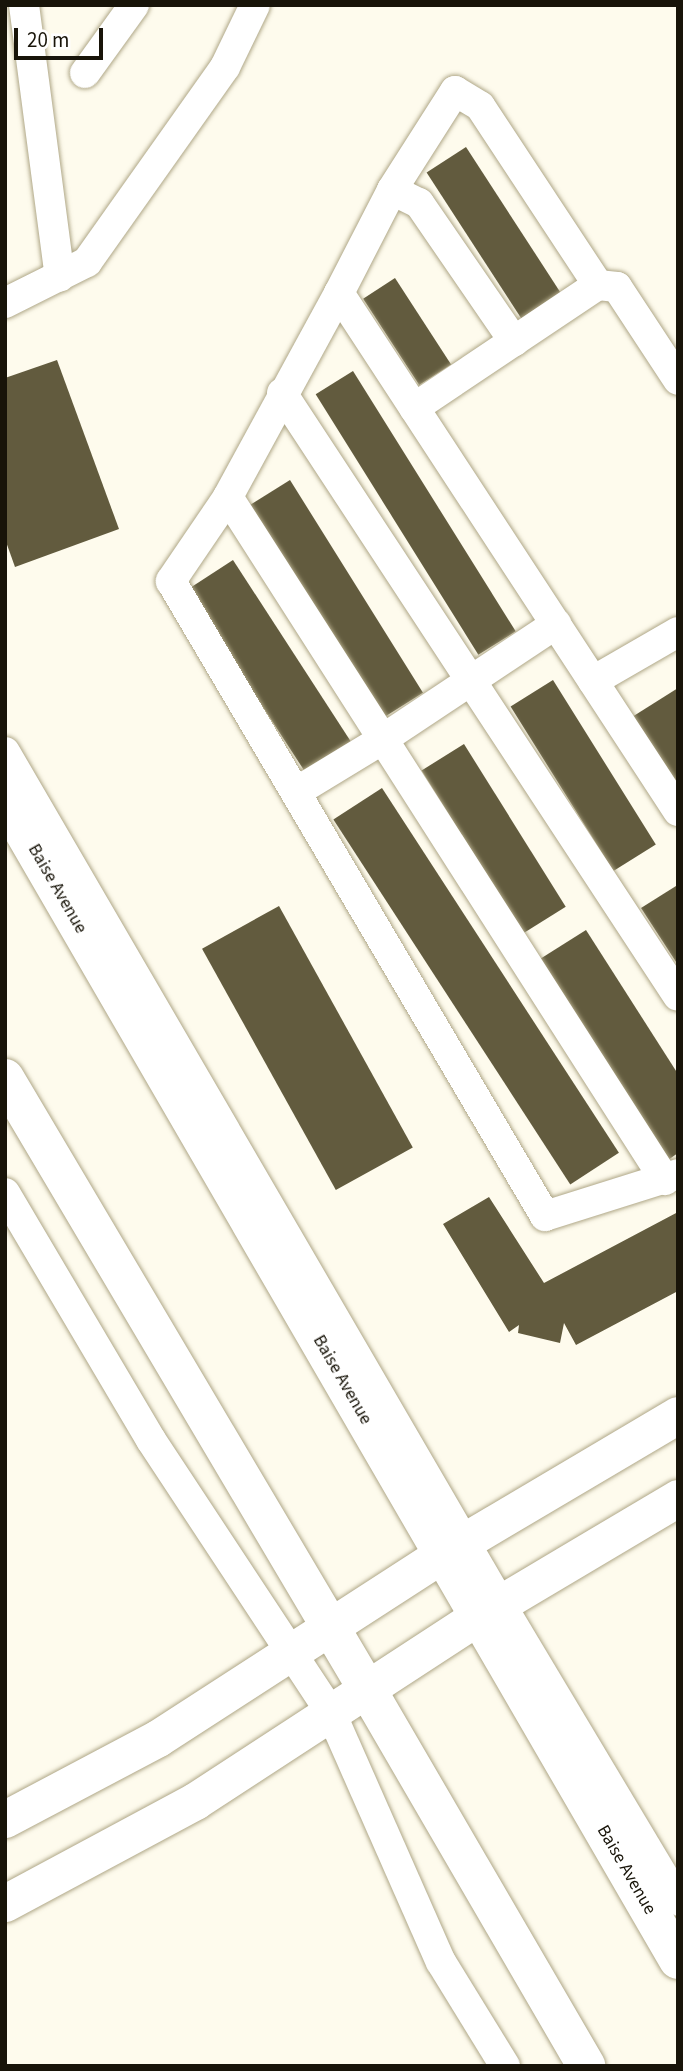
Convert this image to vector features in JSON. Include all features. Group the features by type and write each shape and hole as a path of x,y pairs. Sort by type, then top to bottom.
{"highway":[{"name":"Baise Avenue","path":"5,800 454,1548 678,1959"},
{"path":"5,1078 368,1689 586,2066"}],"main road":[{"path":"5,1819 158,1738 454,1548 678,1415"},
{"path":"5,1903 195,1801 489,1610 678,1498"}],"street":[{"path":"24,5 60,277"},
{"path":"85,73 134,5"},
{"path":"5,303 87,262 225,67 255,5"},
{"path":"228,496 383,739 671,1177 545,1216 171,581 228,496 392,190 454,91 480,106 598,285"},
{"path":"392,190 419,203 514,341"},
{"path":"414,408 598,285 617,287 678,380"},
{"path":"339,293 678,811"},
{"path":"282,393 678,996"},
{"path":"296,792 383,739 556,624"},
{"path":"593,681 678,632"},
{"path":"5,752 454,1548"},
{"path":"5,1194 150,1440 331,1713 440,1962 505,2066"},
{"path":"489,1610 678,1901"}],"building":[{"path":"466,147 561,293 521,319 427,173"},
{"path":"395,278 451,364 419,385 363,299"},
{"path":"57,360 119,529 15,567 5,539 5,378"},
{"path":"353,371 516,631 478,655 316,394"},
{"path":"290,480 423,693 379,720 246,508"},
{"path":"233,560 352,744 306,774 187,590"},
{"path":"553,680 656,845 613,871 511,706"},
{"path":"678,688 678,788 632,717"},
{"path":"464,744 566,907 523,933 422,770"},
{"path":"382,788 619,1153 570,1184 333,820"},
{"path":"676,886 678,889 678,965 641,908"},
{"path":"279,906 413,1147 336,1190 202,949"},
{"path":"586,930 678,1074 678,1153 668,1160 540,959"},
{"path":"489,1197 544,1283 678,1212 678,1291 576,1345 564,1323 560,1343 518,1333 519,1325 509,1332 443,1224"}]}
